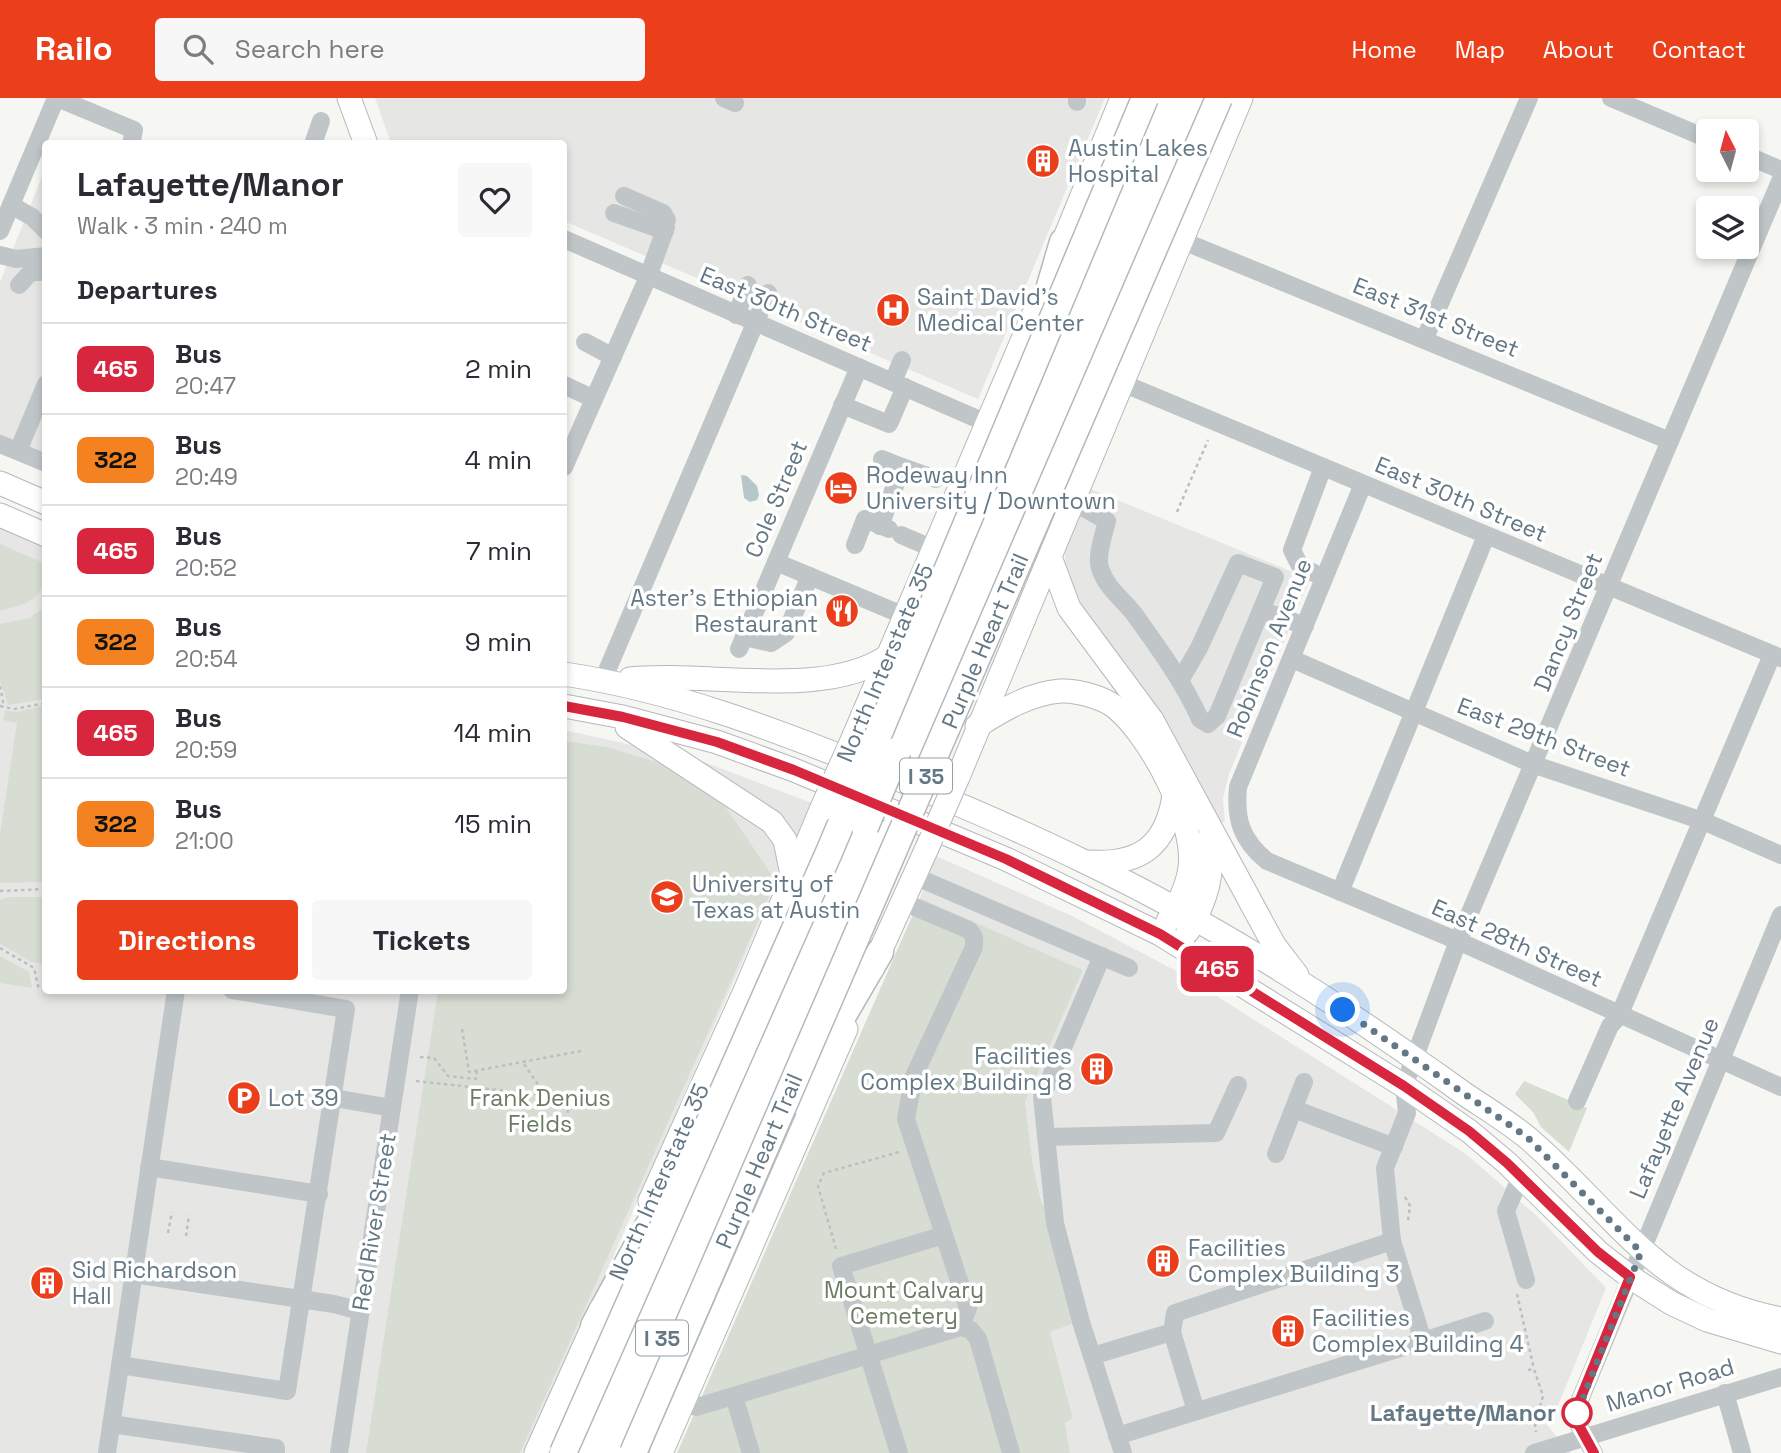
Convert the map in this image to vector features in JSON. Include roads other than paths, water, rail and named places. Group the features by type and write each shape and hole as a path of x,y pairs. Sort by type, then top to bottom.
{"highway":[{"name":"I 35","path":"563,1453 830,850 1145,98"},
{"name":"Purple Heart Trail","path":"908,756 960,598 1170,98"},
{"name":"Purple Heart Trail","path":"611,1453 712,1223 876,830 1193,98"},
{"name":"Purple Heart Trail","path":"633,1453 1219,98"},
{"path":"960,598 1063,242"},
{"name":"Purple Heart Trail","path":"589,1453 849,861 876,830"},
{"path":"594,1326 849,861"},
{"path":"712,1223 812,1072 837,1021 880,952"}],"main road":[{"path":"349,98 365,140"},
{"name":"North Interstate 35","path":"536,1453 745,991 792,875 989,424 1122,98"},
{"path":"661,1453 958,777 1241,98"},
{"path":"0,483 42,501"},
{"path":"0,515 42,533"},
{"path":"1050,557 1069,608 1152,720 1208,827 1288,966 1321,995"},
{"path":"608,680 653,677 829,678 868,669 888,656"},
{"path":"567,674 608,680 802,740 951,801 1085,862 1185,914 1321,995 1527,1137 1641,1252 1681,1282 1714,1298 1781,1319"},
{"path":"977,726 1026,698 1062,691 1096,697 1114,707 1140,733 1174,796 1189,838 1190,867 1185,914"},
{"path":"567,708 600,717 645,736 772,822 785,840 792,875"},
{"path":"567,708 623,717 717,742 794,770 1006,859 1170,940 1404,1086 1469,1131 1521,1176 1598,1252 1630,1277 1671,1303 1707,1320 1781,1342"},
{"path":"1085,862 1124,861 1157,843 1171,817 1174,796"},
{"path":"1170,940 1212,875 1208,827"}],"street":[{"path":"46,140 57,98 134,130 132,140"},
{"path":"1425,338 1529,98"},
{"path":"1612,98 1696,134"},
{"path":"314,140 321,121"},
{"path":"0,231 42,147"},
{"path":"1759,161 1781,170"},
{"name":"Dancy Street","path":"1404,1086 1458,941 1535,765 1781,179"},
{"path":"567,460 648,277 666,226 663,213 624,196"},
{"path":"11,205 32,217 42,227"},
{"path":"614,213 666,226"},
{"name":"East 30th Street","path":"567,240 989,424"},
{"name":"East 31st Street","path":"1183,240 1670,441"},
{"path":"0,255 16,258 42,256"},
{"path":"19,285 31,272 42,272"},
{"path":"736,315 748,285"},
{"path":"608,680 768,293"},
{"path":"585,342 612,357"},
{"path":"842,405 889,424 902,360"},
{"name":"Cole Street","path":"810,576 786,633 771,643 741,643 859,367"},
{"name":"East 30th Street","path":"1122,383 1777,657"},
{"path":"567,386 594,399"},
{"path":"18,452 42,394"},
{"path":"0,444 42,461"},
{"path":"883,460 936,479"},
{"path":"890,530 901,467"},
{"path":"1323,467 1292,550 1300,566 1324,578"},
{"name":"Robinson Avenue","path":"1242,833 1236,812 1238,787 1363,484"},
{"path":"1073,502 1107,521 1099,566 1111,589 1136,616 1143,630 1181,679 1200,719 1208,724 1217,716 1275,577 1238,564 1199,649 1181,679"},
{"path":"855,545 865,519 934,549"},
{"path":"1340,892 1486,536"},
{"path":"776,562 905,616"},
{"path":"1261,610 1305,626"},
{"path":"1577,1101 1610,1026 1619,1016 1777,657"},
{"name":"East 29th Street","path":"1292,659 1535,765 1703,821 1781,855"},
{"name":"East 28th Street","path":"1242,833 1251,847 1267,860 1458,941 1720,1062 1781,1087"},
{"path":"915,876 1129,968"},
{"path":"903,902 969,930 974,937 974,947 910,1088 906,1119 968,1308 961,1327"},
{"name":"Lafayette Avenue","path":"1594,1453 1577,1422 1577,1407 1781,915"},
{"path":"1102,956 1042,1097 1055,1223 1120,1444 1196,1411 1485,1321"},
{"path":"107,1453 175,994"},
{"path":"120,1366 287,1391 346,1009 256,994"},
{"name":"Red River Street","path":"339,1453 409,994"},
{"path":"1276,1154 1304,1082"},
{"path":"1046,1137 1216,1133 1238,1085"},
{"path":"1404,1086 1407,1113 1385,1168 1392,1241 1423,1341"},
{"path":"334,1098 392,1108"},
{"path":"1294,1109 1394,1147"},
{"path":"149,1167 319,1194"},
{"path":"1521,1176 1506,1211 1526,1280"},
{"path":"899,1453 841,1266 944,1235"},
{"path":"1196,1411 1172,1332 1175,1313 1392,1241"},
{"path":"133,1274 360,1311"},
{"path":"682,1404 697,1407 961,1327 971,1330 978,1339 1011,1453"},
{"path":"1092,1356 1172,1332"},
{"name":"Manor Road","path":"1534,1453 1781,1377"},
{"path":"1725,1393 1742,1453"},
{"path":"734,1396 751,1453"},
{"path":"111,1424 276,1450"}],"place":[{"name":"Austin Lakes Hospital","path":"1043,161"},
{"name":"Saint David's Medical Center","path":"893,310"},
{"name":"Rodeway Inn University / Downtown","path":"841,488"},
{"name":"Aster's Ethiopian Restaurant","path":"842,611"},
{"name":"University of Texas at Austin","path":"667,897"},
{"name":"Facilities Complex Building 8","path":"1097,1069"},
{"name":"Lot 39","path":"244,1098"},
{"name":"Facilities Complex Building 3","path":"1163,1261"},
{"name":"Sid Richardson Hall","path":"47,1283"},
{"name":"Facilities Complex Building 4","path":"1288,1331"},
{"name":"Lafayette/Manor","path":"1577,1413"}],"park label":[{"name":"Frank Denius Fields","path":"540,1111"},
{"name":"Mount Calvary Cemetery","path":"904,1303"}]}
